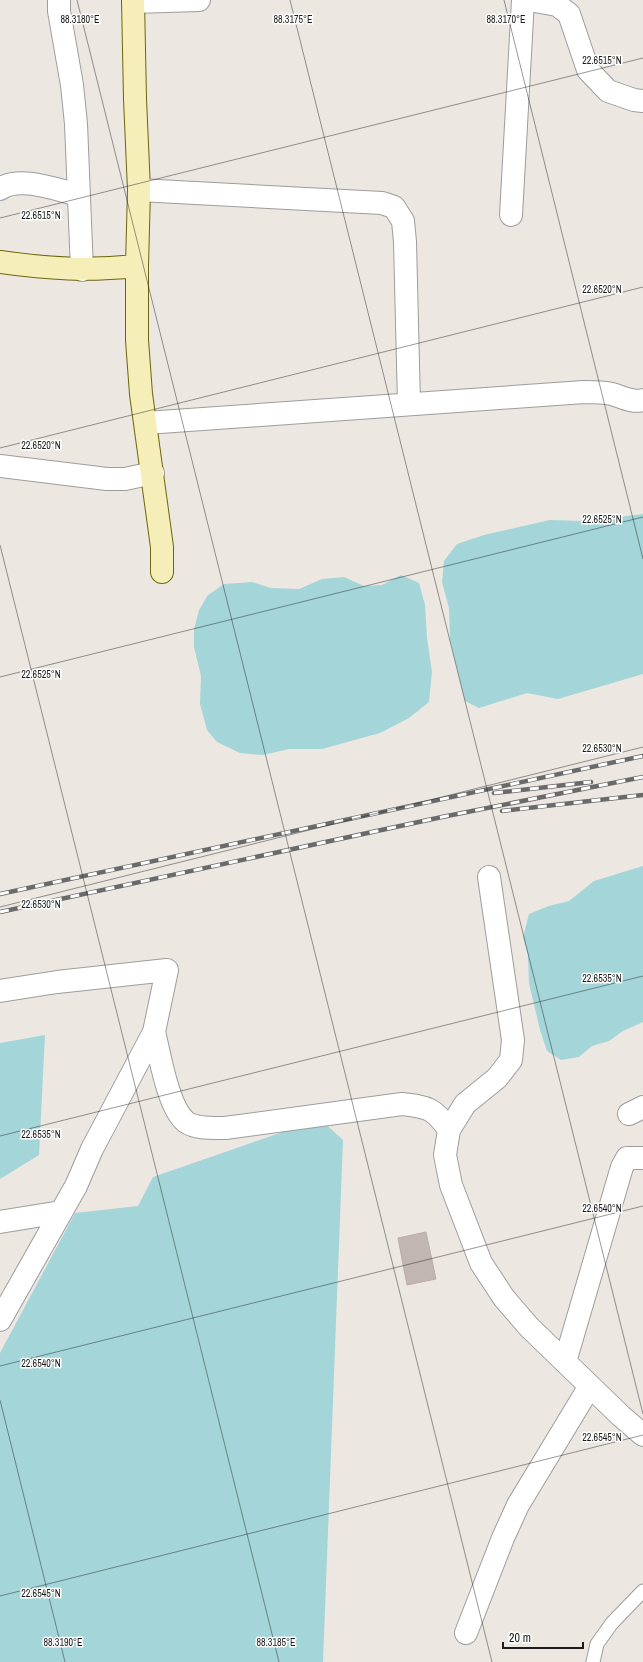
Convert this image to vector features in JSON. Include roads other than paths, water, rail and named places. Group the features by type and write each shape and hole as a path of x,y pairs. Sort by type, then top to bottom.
{"street":[{"path":"59,0 62,32 72,85 76,124 79,195 91,270"},
{"path":"162,572 162,547 141,476 146,423 141,394 129,266 139,190 133,1 199,0"},
{"path":"511,215 523,0"},
{"path":"529,0 557,5 569,14 588,70 608,91 634,100 643,101"},
{"path":"0,190 13,183 24,183 79,195"},
{"path":"139,190 382,203 394,207 403,221 405,242 409,404"},
{"path":"0,262 46,268 91,270 129,266"},
{"path":"146,423 584,392 612,394 625,399 643,400"},
{"path":"0,466 107,479 141,476"},
{"path":"489,877 513,1040 511,1060 497,1078 465,1104 449,1130 446,1155 451,1185 481,1263 504,1298 529,1327 590,1386 643,1434"},
{"path":"0,991 57,982 167,970 154,1032 92,1149 76,1186 0,1320"},
{"path":"154,1032 168,1091 175,1110 186,1122 200,1127 225,1128 402,1104 421,1106 438,1115 449,1130"},
{"path":"565,1362 622,1167 627,1158 643,1158"},
{"path":"0,1222 61,1212"},
{"path":"466,1633 503,1538 518,1505 590,1386"}],"lane":[{"path":"593,1662 597,1644 608,1628 643,1591"}],"water":[{"path":"643,514 643,674 558,699 527,693 479,708 465,701 450,639 449,608 442,582 444,561 457,544 484,535 550,520 583,521"},
{"path":"401,575 419,583 425,605 427,638 432,672 429,702 409,718 380,733 322,749 289,749 263,755 240,753 217,742 207,730 200,704 201,676 194,647 194,629 199,610 208,595 224,584 252,582 271,588 299,589 322,579 344,577 364,586 382,585"},
{"path":"643,866 643,1022 623,1031 609,1041 592,1046 579,1057 561,1060 547,1051 540,1030 529,983 528,955 523,937 529,914 549,906 569,901 594,881"},
{"path":"45,1035 39,1155 0,1179 0,1043"},
{"path":"320,1119 343,1140 323,1662 0,1662 0,1353 75,1213 138,1206 153,1177"}],"railway":[{"path":"0,894 643,756"},
{"path":"0,912 442,817 643,777"},
{"path":"494,793 591,782"},
{"path":"502,811 643,795"}]}
